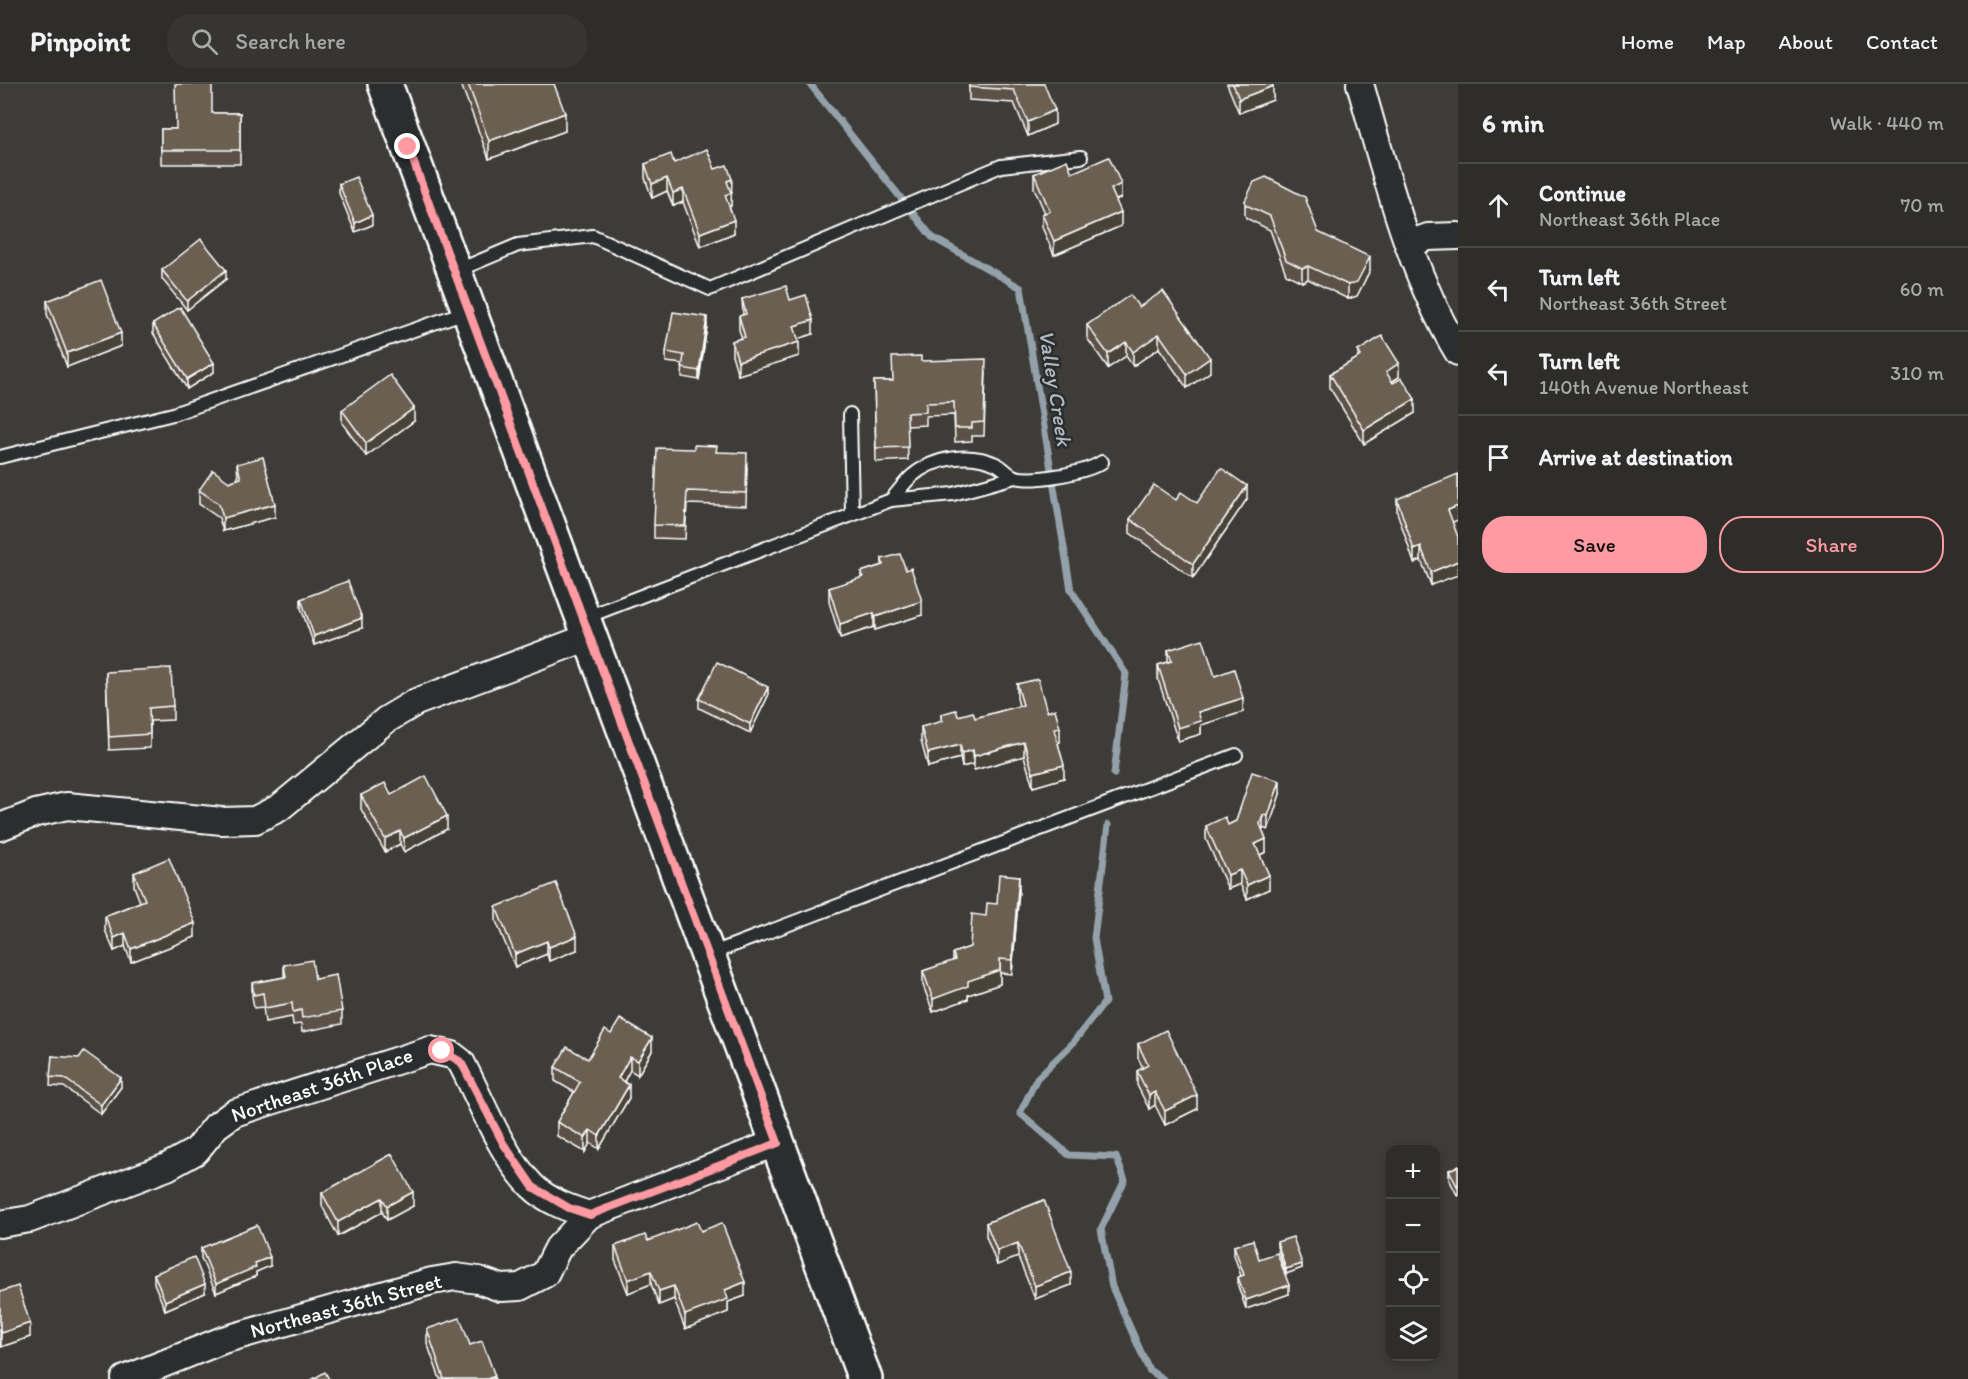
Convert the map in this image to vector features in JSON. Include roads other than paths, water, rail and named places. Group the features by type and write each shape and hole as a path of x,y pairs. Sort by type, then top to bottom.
{"street":[{"path":"385,84 865,1379"},
{"path":"1360,84 1384,170 1411,249 1446,333 1458,352"},
{"path":"1411,249 1429,248 1450,236"},
{"path":"0,827 36,813 67,806 222,821 255,820 279,808 386,720 416,702 586,628"},
{"name":"Northeast 36th Place","path":"0,1224 30,1219 167,1167 196,1151 216,1126 234,1113 430,1050 453,1055 461,1062 503,1143 533,1187 569,1208 590,1215"},
{"name":"Northeast 36th Street","path":"125,1379 223,1340 432,1281 456,1277 478,1280 501,1288 520,1287 544,1274 558,1248 590,1215 778,1143"}],"lane":[{"path":"455,271 518,245 593,236 710,289 1001,166 1081,157"},
{"path":"0,457 173,414 470,311"},
{"path":"850,414 852,514"},
{"path":"891,500 913,474 939,461 962,457 995,464 1016,477"},
{"path":"586,628 852,514 891,500 953,494 1016,477 1065,476 1093,468 1102,462"},
{"path":"708,955 1236,754"}],"waterway":[{"name":"Valley Creek","path":"810,84 932,237 1021,288 1071,590 1126,674 1114,774"},
{"name":"Valley Creek","path":"1108,825 1094,938 1105,1002 1071,1045 1037,1078 1020,1113 1069,1155 1116,1157 1125,1180 1101,1229 1112,1287 1149,1370 1163,1379"}]}
